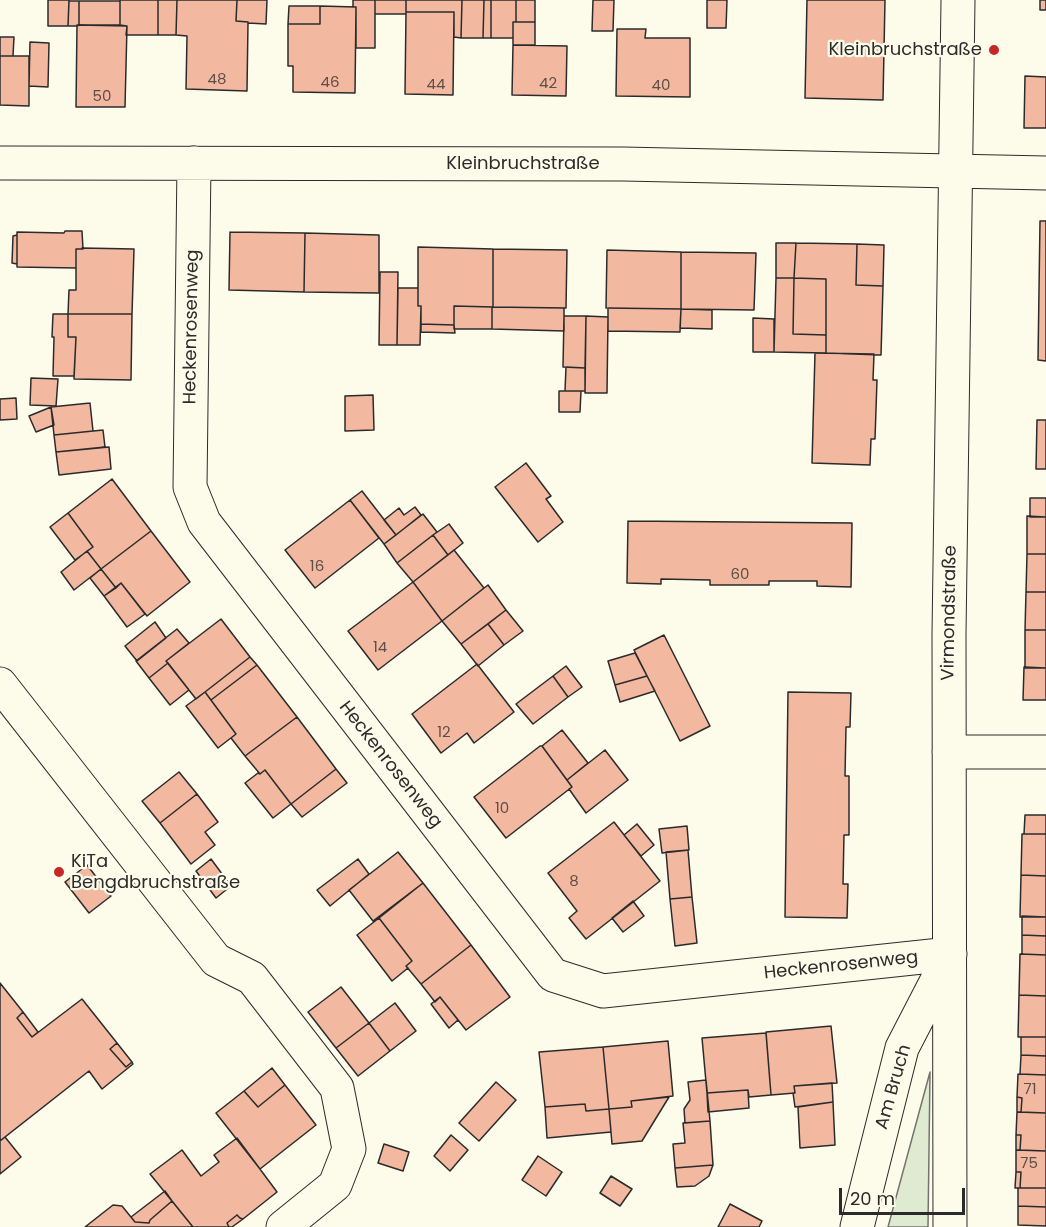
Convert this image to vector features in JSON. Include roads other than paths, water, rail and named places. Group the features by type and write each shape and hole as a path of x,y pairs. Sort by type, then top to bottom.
{"street":[{"name":"Virmondstraße","path":"950,1227 949,752 958,0"},
{"name":"Kleinbruchstraße","path":"0,163 623,164 1046,173"},
{"name":"Heckenrosenweg","path":"194,164 190,487 204,522 553,975 603,991 950,954"},
{"path":"0,684 216,960 252,978 337,1088 349,1149 335,1185 282,1227"},
{"path":"949,752 1046,752"},
{"name":"Am Bruch","path":"857,1227 902,1048 950,954"}],"place":[{"name":"Kleinbruchstraße","path":"994,50"},
{"name":"KiTa Bengdbruchstraße","path":"59,872"}]}
